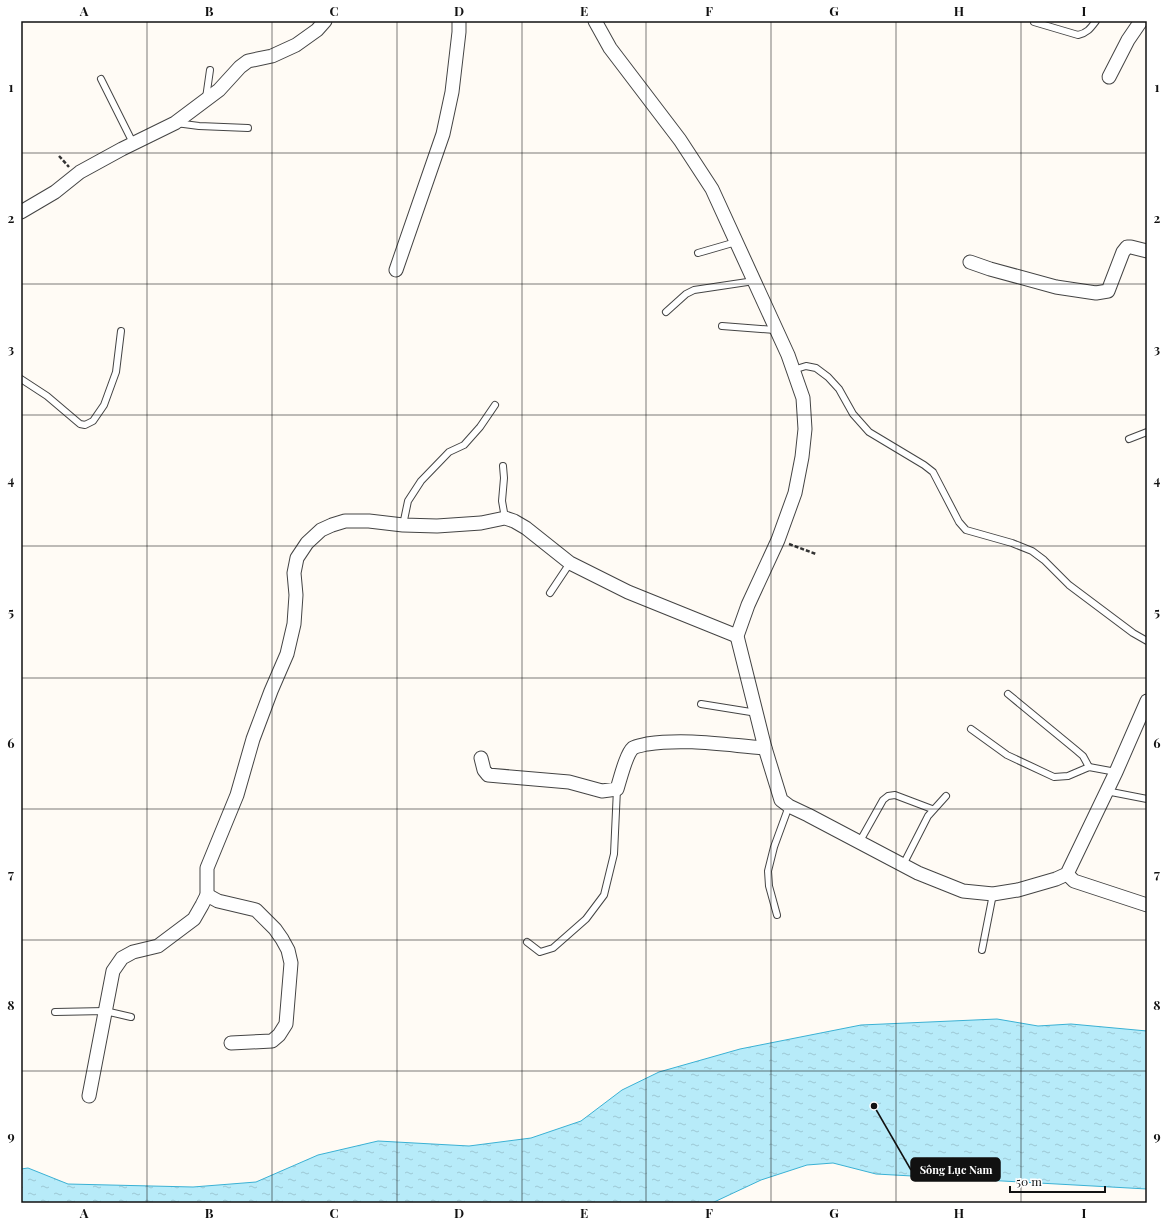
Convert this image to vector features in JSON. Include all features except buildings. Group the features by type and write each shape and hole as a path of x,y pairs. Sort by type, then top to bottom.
{"street":[{"path":"21,212 55,192 80,172 133,143 175,123 219,90 240,67 248,61 272,56 296,45 317,30 325,21"},
{"path":"396,270 443,134 452,92 459,21"},
{"path":"595,21 610,48 680,140 712,189 775,330 788,355 803,398 805,429 802,457 795,493 778,540 748,605 736,636 765,748 781,800 789,806 860,841 918,873 963,891 993,894 1018,890 1056,879 1067,874 1116,772 1147,701"},
{"path":"1109,77 1128,40 1141,21"},
{"path":"970,262 1056,287 1096,293 1108,291 1123,252 1127,247 1147,252"},
{"path":"89,1096 113,971 122,958 133,952 158,946 194,919 207,895 207,868 237,795 253,739 270,691 287,654 294,624 296,595 294,573 297,558 307,543 321,530 345,521 369,521 403,525 437,526 481,523 505,518 526,528 570,563 628,592 736,636"},
{"path":"481,758 484,770 488,775 569,782 602,791 617,789 628,755 633,748 640,746 656,743 678,742 712,743 765,748"},
{"path":"1067,874 1074,881 1147,905"},
{"path":"207,895 218,901 256,910 275,929 282,939 288,950 291,963 286,1024 279,1035 272,1041 231,1043"}],"lane":[{"path":"1034,22 1078,35 1090,30 1096,21"},
{"path":"206,100 210,70"},
{"path":"101,79 133,143"},
{"path":"175,123 199,126 248,128"},
{"path":"698,253 736,242"},
{"path":"666,312 686,294 694,290 754,282"},
{"path":"722,326 775,330"},
{"path":"21,379 46,396 80,424 85,425 92,421 104,405 116,372 121,330"},
{"path":"793,370 806,366 816,368 828,377 839,389 853,414 870,432 933,472 959,522 966,530 1012,543 1032,551 1044,560 1069,585 1133,633 1147,641"},
{"path":"403,525 408,500 421,481 449,452 464,446 480,427 495,405"},
{"path":"1128,439 1147,432"},
{"path":"503,466 504,478 502,500 505,518"},
{"path":"550,593 570,563"},
{"path":"1008,694 1080,753 1089,767"},
{"path":"700,704 757,713"},
{"path":"971,729 1007,755 1054,777 1068,776 1089,767 1116,772"},
{"path":"526,942 540,952 553,948 586,919 604,895 614,854 617,789"},
{"path":"1106,792 1147,800"},
{"path":"860,841 882,800 888,796 895,795 932,809"},
{"path":"903,865 932,809 946,796"},
{"path":"777,915 769,886 768,872 774,847 789,806"},
{"path":"982,950 993,894"},
{"path":"54,1012 105,1011 131,1017"}],"path":[{"path":"778,540 816,554"}],"water":[{"path":"997,1019 1038,1026 1071,1024 1147,1031 1147,1189 876,1174 833,1163 807,1165 761,1180 712,1203 21,1203 21,1169 28,1168 68,1184 193,1187 256,1182 318,1155 378,1141 469,1146 531,1138 581,1121 622,1090 659,1072 740,1049 861,1025"}],"place":[{"name":"Sông Lục Nam","path":"874,1106"}]}
